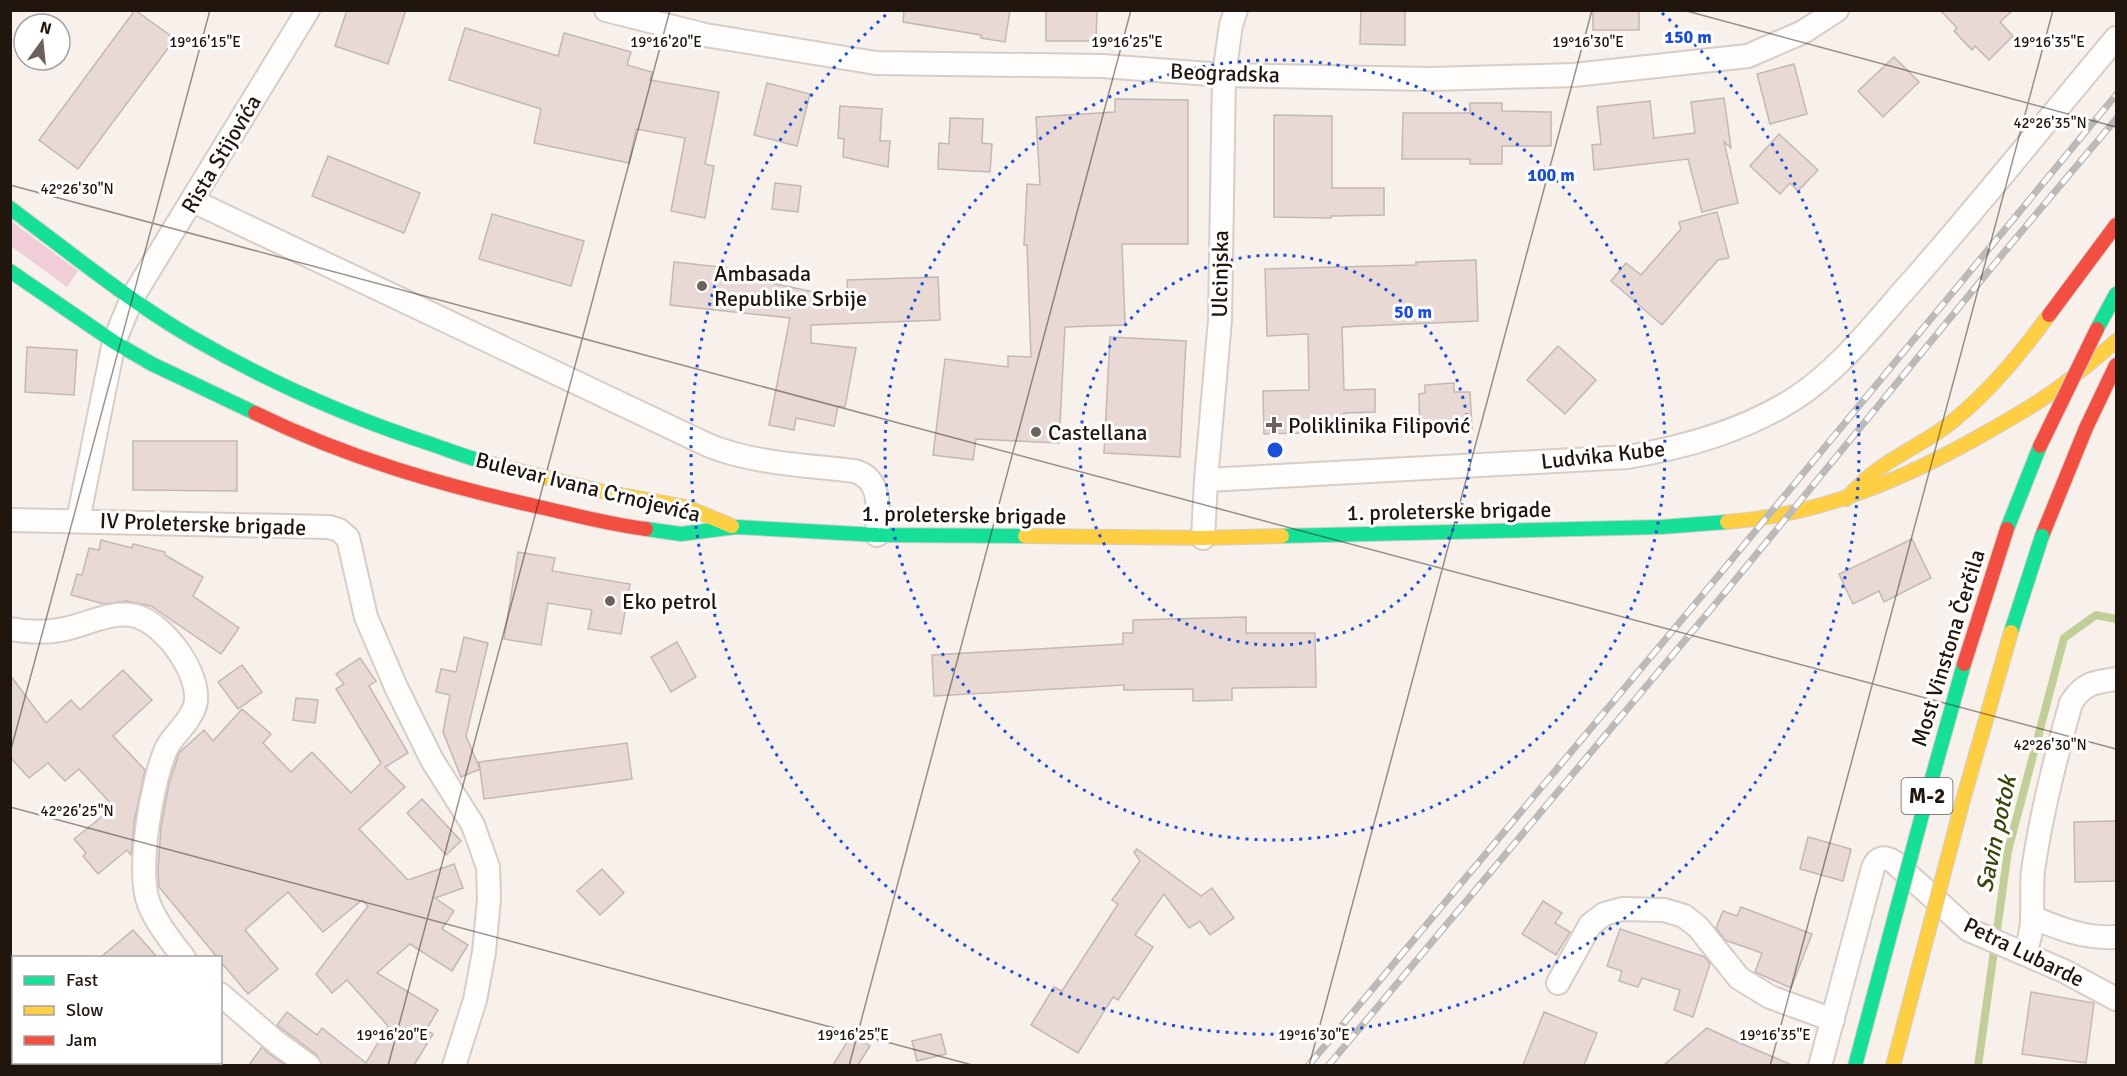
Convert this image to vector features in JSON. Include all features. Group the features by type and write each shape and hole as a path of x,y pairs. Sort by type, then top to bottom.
{"main road":[{"name":"Bulevar Ivana Crnojevića","path":"10,208 132,298 190,336 295,391 384,428 450,451 600,491 686,507 736,527"},
{"path":"1846,499 1880,468 1927,440 1953,421 1995,383 2022,351 2116,225"},
{"name":"Bulevar Ivana Crnojevića","path":"10,272 114,342 152,364 285,428 410,475 480,494 628,527 681,534 736,527"},
{"name":"Most Vinstona Čerčila","path":"1855,1065 1946,728 1988,585 2007,529 2040,446 2116,294"},
{"name":"1. proleterske brigade","path":"736,527 878,535 1203,538 1708,525 1774,516 1846,499 1904,476 1963,446 2051,393 2116,341"},
{"name":"M-2","path":"1893,1065 2008,639 2042,536 2099,397 2116,365"}],"street":[{"name":"Rista Stijovića","path":"132,298 308,10"},
{"name":"Beogradska","path":"606,10 705,35 876,63 1102,66 1224,75 1431,80 1574,75 1748,56 1803,32 1837,10"},
{"name":"Ulcinjska","path":"1203,538 1220,320 1224,75 1231,25 1236,10"},
{"name":"Ludvika Kube","path":"1206,480 1628,457 1659,452 1704,440 1766,415 1819,381 1848,355 1983,199 2116,38"},
{"path":"193,201 732,455 866,474 877,495 878,535"},
{"name":"IV Proleterske brigade","path":"78,520 114,342 132,298"},
{"name":"IV Proleterske brigade","path":"10,520 328,527 339,530 348,538 366,617 396,687 432,760 473,825 488,867 489,898 484,952 475,1000 453,1065"},
{"path":"10,629 25,631 63,629 117,615 135,615 148,620 164,634 190,671 196,692 195,705 190,716 168,745 160,765 148,813 145,875 148,902 160,927 183,956"},
{"path":"2014,949 2030,937 2033,874 2041,819 2052,766 2071,703 2076,695 2093,682 2116,679"},
{"name":"Petra Lubarde","path":"1833,1020 1873,868 1879,858 1887,858 1894,862 1969,930 2064,971 2116,999"},
{"path":"1558,982 1590,925 1604,914 1622,909 1664,910 1684,916 1698,927 1738,978 1770,997 1833,1020 1820,1065"},
{"path":"2032,917 2070,933 2106,938 2116,937"},
{"path":"222,996 276,1042 309,1065"}],"shaded area":[{"path":"11,221 78,271 67,287 11,246"}],"building":[{"path":"135,10 175,39 78,169 39,140"},
{"path":"347,10 406,10 388,64 335,46"},
{"path":"904,10 1010,10 1005,42 981,38 981,35 903,22"},
{"path":"1046,10 1097,10 1096,41 1046,41"},
{"path":"1361,10 1405,10 1405,45 1360,44"},
{"path":"1593,10 1639,10 1639,30 1593,30"},
{"path":"1940,10 2013,10 2000,22 2013,36 1989,60 1975,46 1972,50 1954,31 1957,28"},
{"path":"465,28 558,56 564,33 631,52 627,65 652,72 650,80 719,92 705,164 714,166 705,218 671,211 685,138 636,129 629,163 534,143 541,109 449,80"},
{"path":"1894,57 1919,82 1883,117 1858,91"},
{"path":"1794,64 1807,114 1770,124 1757,74"},
{"path":"767,83 810,94 797,146 754,135"},
{"path":"1724,98 1731,148 1724,142 1738,203 1702,212 1688,159 1594,170 1592,145 1601,144 1597,107 1650,101 1654,138 1695,133 1691,102"},
{"path":"1115,99 1188,100 1188,244 1122,244 1125,325 1065,327 1059,443 976,439 973,460 933,455 945,359 1008,367 1008,356 1031,357 1027,245 1024,245 1027,184 1040,185 1036,117 1115,112"},
{"path":"1470,103 1502,103 1502,111 1551,112 1551,146 1502,146 1502,164 1470,164 1470,159 1402,159 1403,113 1470,113"},
{"path":"840,106 882,109 880,141 890,141 888,167 843,157 844,139 838,138"},
{"path":"1274,115 1332,116 1332,188 1384,188 1384,215 1331,216 1331,218 1274,217"},
{"path":"950,118 983,119 982,143 992,144 990,172 938,169 939,143 949,144"},
{"path":"1779,134 1818,170 1798,191 1790,183 1780,194 1750,166"},
{"path":"328,156 420,193 404,233 312,196"},
{"path":"775,183 801,186 798,212 772,209"},
{"path":"1717,212 1729,258 1718,260 1662,325 1611,281 1626,263 1641,275 1681,229 1679,222"},
{"path":"492,214 584,241 571,286 479,259"},
{"path":"1476,260 1478,321 1342,327 1344,390 1375,389 1375,412 1344,413 1344,432 1264,434 1263,391 1309,390 1308,334 1267,336 1265,269 1416,265 1416,262"},
{"path":"674,262 767,272 766,282 848,299 847,280 938,277 940,320 811,325 811,343 856,348 845,407 838,406 834,426 796,418 794,430 769,425 790,318 670,305"},
{"path":"1110,337 1186,341 1180,457 1104,453"},
{"path":"1558,346 1596,380 1565,414 1527,380"},
{"path":"27,347 77,350 74,395 25,392"},
{"path":"1454,383 1454,392 1470,392 1472,429 1420,431 1419,394 1425,393 1425,385"},
{"path":"133,441 237,441 237,491 133,490"},
{"path":"1912,539 1931,578 1884,602 1879,591 1853,604 1839,574"},
{"path":"101,540 132,548 133,544 165,552 165,555 203,577 193,596 239,628 221,654 151,606 127,601 104,604 71,595 77,574 82,575 89,548 99,550"},
{"path":"518,552 555,558 552,571 630,584 621,634 588,629 592,610 548,603 541,645 504,639"},
{"path":"1246,617 1246,633 1315,633 1316,687 1232,688 1232,700 1193,701 1193,689 1124,690 1124,685 934,696 932,655 1123,644 1123,633 1133,633 1133,620"},
{"path":"464,637 488,643 466,736 480,769 461,777 443,732 450,695 436,692 441,669 456,672"},
{"path":"677,642 696,677 671,692 651,657"},
{"path":"360,658 376,681 369,686 408,753 385,767 405,787 359,829 408,880 454,864 463,888 435,898 454,911 442,929 468,945 452,971 410,944 377,973 438,1010 426,1030 433,1034 414,1065 322,1065 317,1055 277,1025 287,1012 317,1035 322,1028 366,1063 388,1026 347,980 332,993 316,974 368,906 362,900 323,932 288,892 245,930 278,969 248,994 222,963 222,956 216,956 159,887 161,827 169,784 179,753 204,730 213,741 242,709 271,734 263,743 291,772 312,752 351,793 381,763 336,689 344,684 336,674"},
{"path":"242,665 262,692 238,709 218,682"},
{"path":"123,670 152,700 113,736 145,770 134,823 131,855 127,850 98,874 83,856 86,853 74,839 114,807 79,769 65,781 48,763 29,778 10,757 10,675 46,723 71,700 80,710"},
{"path":"296,698 318,700 315,723 293,720"},
{"path":"627,743 632,779 484,799 479,762"},
{"path":"422,799 461,841 446,855 407,813"},
{"path":"2116,821 2116,881 2075,882 2074,822"},
{"path":"1808,837 1851,849 1843,881 1800,869"},
{"path":"1137,849 1201,896 1212,888 1234,918 1210,935 1200,921 1189,928 1164,894 1135,935 1153,947 1118,1000 1113,997 1078,1053 1031,1025 1054,987 1062,991 1118,904 1112,900 1140,861 1134,852"},
{"path":"602,869 624,893 600,915 577,891"},
{"path":"1543,901 1562,913 1555,923 1570,932 1556,955 1522,934"},
{"path":"1741,907 1812,934 1791,988 1755,972 1762,953 1725,940 1716,928 1723,911 1737,916"},
{"path":"1620,929 1705,957 1710,964 1693,1017 1674,1010 1680,990 1642,978 1638,987 1619,981 1622,971 1607,966"},
{"path":"133,930 156,956 102,956"},
{"path":"2031,992 2094,1003 2086,1063 2022,1054"},
{"path":"1544,1012 1597,1033 1584,1065 1523,1065"},
{"path":"1707,1028 1733,1040 1792,1065 1664,1065"},
{"path":"852,1034 870,1046 858,1065 833,1065"},
{"path":"941,1034 946,1054 917,1061 912,1041"},
{"path":"262,1047 268,1053 285,1065 249,1065"}],"waterway":[{"name":"Savin potok","path":"1978,1066 2008,851 2064,638 2096,615 2116,619"}],"railway":[{"path":"1308,1066 1695,604 2116,95"},
{"path":"1328,1066 1727,590 2116,119"}],"traffic: fast":[{"path":"10,208 144,307 220,353 278,383 339,410 492,464"},
{"path":"10,271 114,342 152,364 255,413"},
{"path":"2097,329 2116,294"},
{"path":"2007,529 2040,446"},
{"path":"1282,536 1661,527 1727,522"},
{"path":"646,529 681,534 736,527 877,535 1025,536"},
{"path":"2011,632 2042,536"},
{"path":"1855,1066 1964,664"}],"traffic: slow":[{"path":"1846,499 1875,471 1936,434 1967,409 2004,371 2049,315"},
{"path":"1727,522 1762,518 1830,503 1895,479 1958,448 2041,400 2116,341"},
{"path":"492,464 600,491 686,507 732,526"},
{"path":"1025,536 1203,538 1282,536"},
{"path":"1893,1066 1963,800 2011,632"}],"traffic: jam":[{"path":"2049,315 2116,225"},
{"path":"2040,446 2097,329"},
{"path":"2042,536 2086,428 2116,365"},
{"path":"255,413 325,444 433,480 582,517 646,529"},
{"path":"1964,664 2007,529"}],"place":[{"name":"Ambasada Republike Srbije","path":"702,286"},
{"name":"Poliklinika Filipović","path":"1274,425"},
{"name":"Castellana","path":"1036,432"},
{"name":"Eko petrol","path":"610,601"}]}
